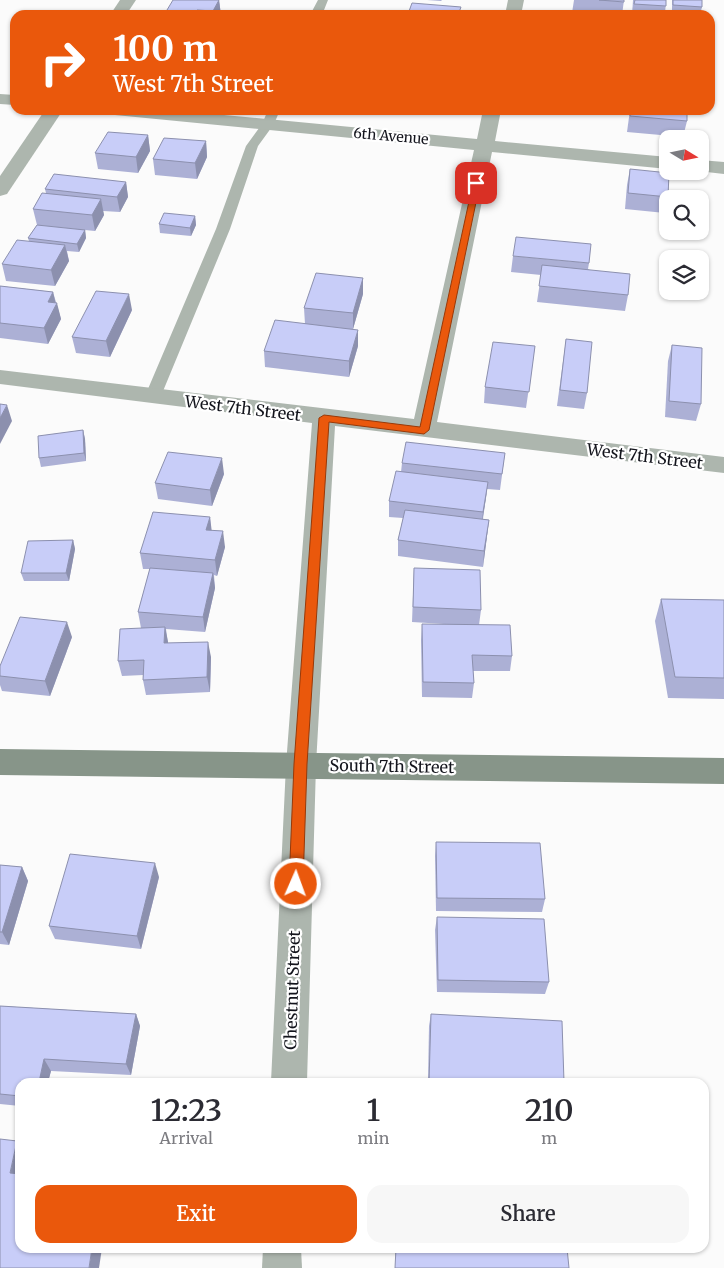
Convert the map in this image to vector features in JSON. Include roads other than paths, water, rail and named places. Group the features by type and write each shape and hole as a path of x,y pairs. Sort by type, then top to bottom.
{"street":[{"path":"0,190 51,115"},
{"name":"6th Avenue","path":"226,115 271,117 485,145 659,162"},
{"path":"424,430 491,115"},
{"path":"709,167 724,168"},
{"name":"West 7th Street","path":"0,377 324,418 724,465"},
{"name":"Chestnut Street","path":"289,1078 301,764 324,418"},
{"name":"South 7th Street","path":"0,762 301,764 724,771"},
{"path":"282,1253 282,1268"}],"lane":[{"path":"153,396 223,229 252,146 271,117"}]}
